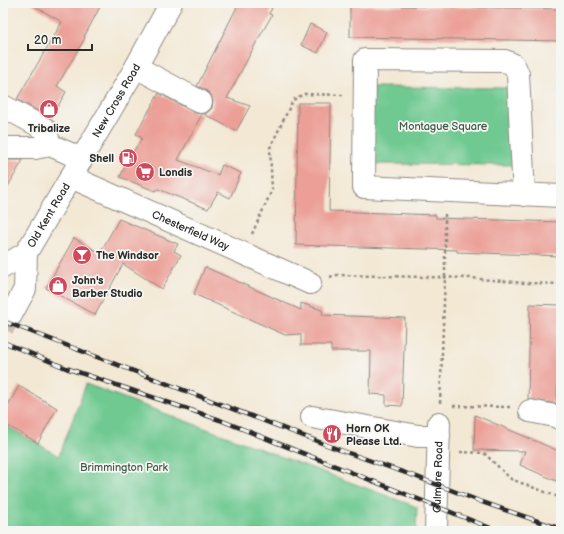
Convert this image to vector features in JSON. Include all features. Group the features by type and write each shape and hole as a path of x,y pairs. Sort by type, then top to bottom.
{"main road":[{"name":"New Cross Road","path":"76,168 136,67 171,3"},
{"path":"524,195 518,74 514,65 505,61 365,60 364,187 524,195 561,196"},
{"path":"136,67 201,102"},
{"path":"3,106 45,129 50,145 35,148 3,148"},
{"name":"Chesterfield Way","path":"50,145 76,168 243,252 310,283"},
{"name":"Old Kent Road","path":"3,268 26,253 76,168"},
{"name":"Old Kent Road","path":"10,315 25,289 26,253"},
{"path":"530,411 555,416 561,419"},
{"path":"312,417 418,436 439,430"},
{"name":"Culmore Road","path":"436,531 439,430"}],"path":[{"path":"243,252 272,190 270,148 293,100 304,94 365,95"},
{"path":"439,430 445,277 446,191"},
{"path":"310,283 337,275 470,278 525,283 561,284"},
{"path":"439,430 449,406 513,407 530,411"},
{"path":"439,430 484,453 510,479 561,498"}],"green space":[{"name":"Montague Square","path":"372,87 514,88 513,165 371,164"},
{"name":"Brimmington Park","path":"86,384 417,507 416,531 3,531 3,424 59,456"}],"building":[{"path":"29,3 102,3 84,37 85,38 57,86 66,92 51,118 17,99 62,22"},
{"path":"239,3 262,3 272,8 269,14 272,15 227,98 250,106 236,131 204,114 212,108 213,101 211,95 207,91 197,86"},
{"path":"350,5 561,9 561,41 350,37"},
{"path":"310,24 327,32 318,53 301,45"},
{"path":"159,93 195,113 202,114 178,160 218,175 222,165 241,173 230,198 218,192 208,209 158,189 155,191 120,177 128,160 142,138 136,134"},
{"path":"298,103 331,103 329,211 436,215 436,218 561,222 561,256 457,252 457,250 296,245"},
{"path":"3,160 23,160 3,195"},
{"path":"119,219 178,244 174,251 181,255 162,289 123,264 95,315 46,288 74,238 100,253"},
{"path":"205,267 301,310 301,303 322,310 323,315 405,318 402,406 386,405 386,395 370,394 371,351 331,351 331,345 301,345 301,334 285,335 194,294"},
{"path":"530,304 561,305 561,338 558,338 557,404 528,399"},
{"path":"19,386 57,408 38,443 3,423 3,414"},
{"path":"475,415 561,452 561,483 520,465 525,451 474,450"}],"tunnel":[{"path":"3,328 11,315"}],"railway":[{"path":"3,321 340,450 561,529"},
{"path":"3,342 66,368 220,420 498,531"}],"place":[{"name":"Tribalize","path":"49,109"},
{"name":"Shell","path":"128,158"},
{"name":"Londis","path":"145,172"},
{"name":"The Windsor","path":"82,255"},
{"name":"John's Barber Studio","path":"58,286"},
{"name":"Horn OK Please Ltd.","path":"332,434"}]}
